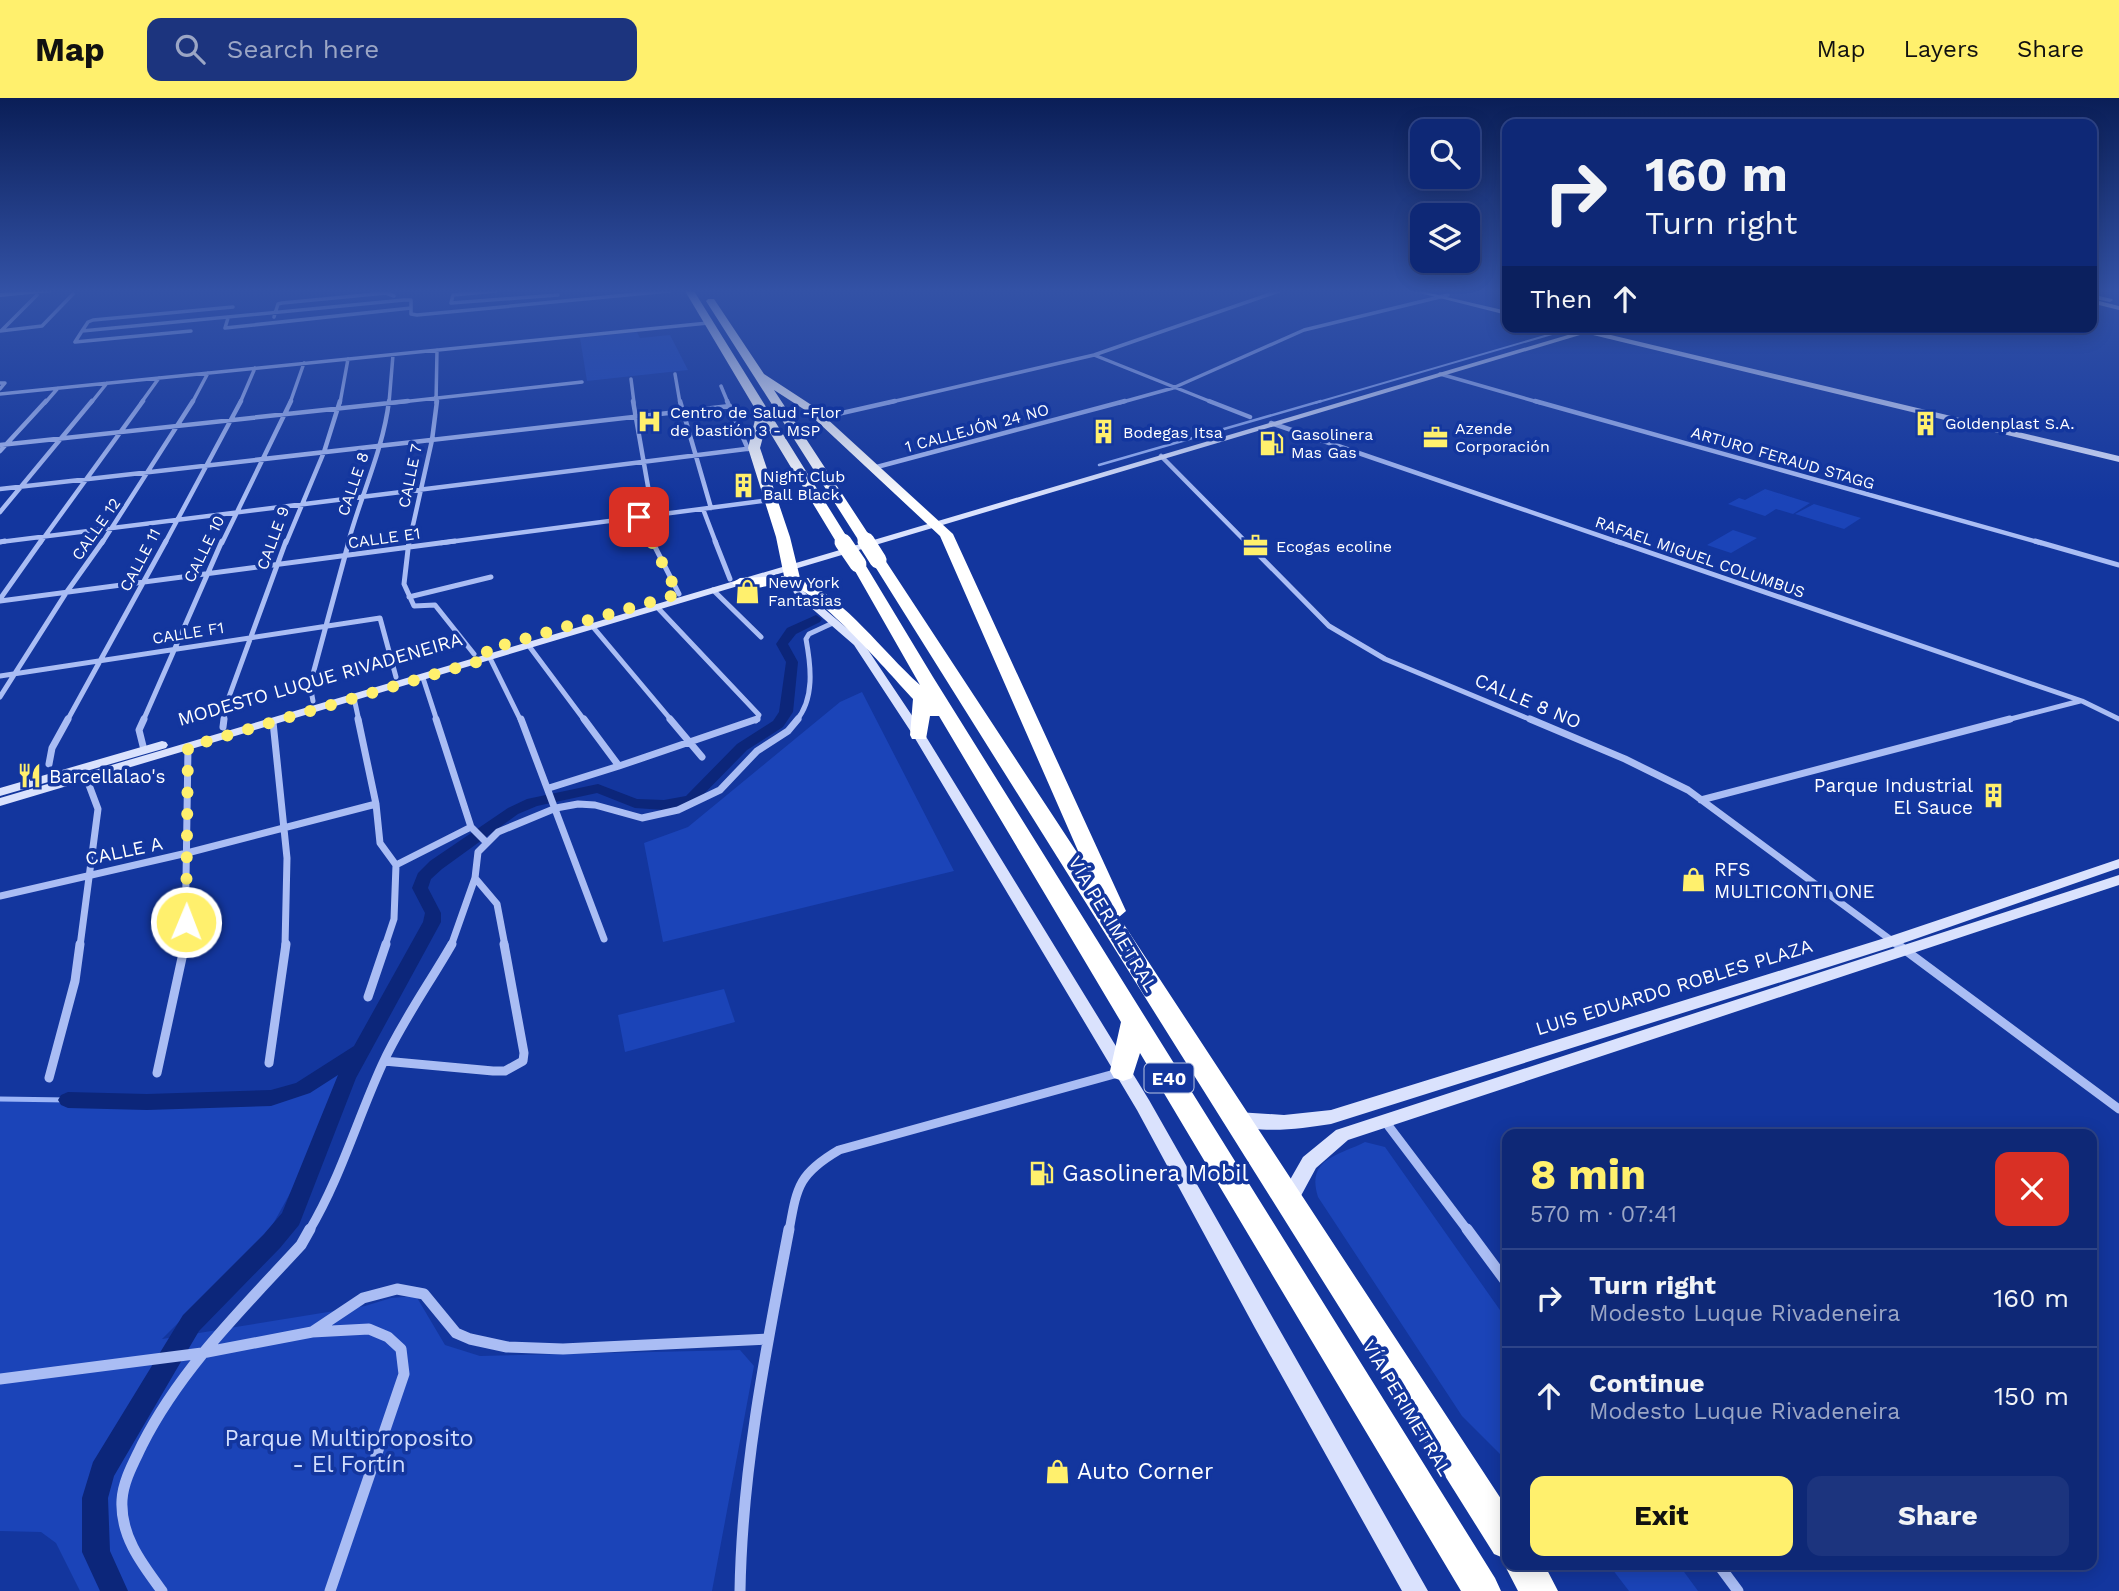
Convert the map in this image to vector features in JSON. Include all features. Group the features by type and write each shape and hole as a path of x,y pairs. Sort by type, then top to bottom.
{"highway":[{"name":"VÍA PERIMETRAL","path":"732,361 844,542 867,554 923,687 964,740 1482,1591"},
{"name":"VÍA PERIMETRAL","path":"751,361 867,554 1289,1199 1502,1533"},
{"path":"762,377 809,408 872,469 946,534 1034,726 1141,971"},
{"path":"764,412 751,448 770,500 790,570 923,687 919,735"},
{"path":"735,581 790,570"},
{"path":"1123,1071 1135,1021"},
{"path":"1526,1570 1539,1591"}],"street":[{"path":"0,383 5,383 0,391 6,393 330,361"},
{"name":"CALLE 9","path":"223,727 226,705 300,504 324,452 339,409 348,361"},
{"name":"CALLE 8","path":"313,701 310,685 325,626 361,497 380,446 392,361"},
{"name":"CALLE 7","path":"409,597 404,584 408,547 432,440 437,398 437,361"},
{"path":"820,418 1069,361"},
{"path":"1108,361 1250,417"},
{"name":"1 CALLEJÓN 24 NO","path":"872,469 1173,388 1235,361"},
{"path":"1416,1591 1123,1071 919,735 871,660 835,622 798,591 790,570 933,524 1484,361"},
{"path":"1719,361 2119,457"},
{"name":"CALLE 10","path":"144,750 139,730 206,574 286,415 304,363"},
{"name":"CALLE 11","path":"49,764 52,748 175,520 232,421 255,368"},
{"name":"CALLE 12","path":"0,697 66,593 113,528 178,427 208,373"},
{"path":"675,374 682,411 711,508"},
{"name":"ARTURO FERAUD STAGG","path":"1440,374 2119,565"},
{"path":"0,600 159,378"},
{"path":"631,379 642,462 653,515"},
{"path":"0,512 107,383"},
{"path":"2,447 582,383"},
{"path":"0,542 751,448 721,386"},
{"path":"2,447 58,388"},
{"path":"0,399 6,393"},
{"path":"0,489 730,406"},
{"name":"RAFAEL MIGUEL COLUMBUS","path":"1271,423 2082,701 2119,719"},
{"name":"CALLE 8 NO","path":"1161,456 1329,626 1350,641 1385,659 1625,759 1688,790 2119,1109"},
{"name":"CALLE E1","path":"0,600 770,500"},
{"path":"703,509 735,581"},
{"path":"639,517 678,594"},
{"path":"491,577 409,597 414,606 435,604 483,654 512,698 604,939"},
{"name":"MODESTO LUQUE RIVADENEIRA","path":"0,802 423,678 483,654 529,646 735,581"},
{"name":"MODESTO LUQUE RIVADENEIRA","path":"0,792 483,654 678,594 735,581"},
{"path":"713,590 761,637"},
{"path":"549,790 755,722 759,715 657,607"},
{"name":"CALLE F1","path":"0,676 380,618 396,677"},
{"path":"162,1591 138,1558 125,1528 122,1499 131,1467 153,1424 202,1353 301,1245 328,1200 353,1131 384,1061 456,937 475,878 478,852 484,841 555,806 595,805 642,818 678,810 720,790 757,751 788,731 804,712 812,670 806,639 808,634 835,622"},
{"path":"593,626 702,757"},
{"path":"529,646 619,765"},
{"path":"423,678 472,828 484,841"},
{"path":"354,698 376,804 380,844 396,866 394,919 368,997"},
{"path":"1701,800 2082,701"},
{"path":"269,1063 286,928 285,827 273,722"},
{"path":"157,1073 185,945 188,747"},
{"path":"49,1078 75,981 98,809 86,777"},
{"name":"CALLE A","path":"0,896 187,853 376,804"},
{"path":"396,866 472,828"},
{"name":"LUIS EDUARDO ROBLES PLAZA","path":"1289,1199 1301,1171 1317,1152 1342,1135 1899,946 2119,863"},
{"path":"384,1061 505,1071 523,1061 524,1053 497,904 475,878"},
{"name":"LUIS EDUARDO ROBLES PLAZA","path":"1237,1119 1302,1123 1331,1117 2119,880"},
{"path":"740,1591 741,1523 768,1339 797,1188 814,1164 839,1150 1123,1071"},
{"path":"1384,1120 1502,1276"},
{"path":"312,1332 332,1315 360,1299 393,1289 421,1290 433,1301 444,1326 468,1339 528,1350 768,1339"},
{"path":"0,1380 202,1353 312,1332 369,1329 388,1336 401,1349 404,1374 330,1591"},
{"path":"1722,1570 1738,1591"}],"green space":[{"path":"584,361 683,361 688,370 587,381"},
{"path":"1765,489 1810,503 1793,514 1776,509 1765,516 1728,504 1739,498 1745,500"},
{"path":"1814,504 1861,518 1844,529 1795,514"},
{"path":"1733,530 1757,538 1731,553 1707,545"},
{"path":"862,692 954,871 663,942 644,843 688,827 840,702"},
{"path":"724,989 735,1022 625,1052 618,1015"},
{"name":"Parque Multiproposito - El Fortín","path":"342,1066 298,1179 268,1233 162,1339 365,1306 391,1298 416,1296 445,1345 480,1356 740,1350 754,1366 712,1591 80,1591 56,1543 41,1532 0,1531 0,1098 141,1107 274,1101 307,1089"},
{"path":"1365,1142 1385,1147 1502,1313 1502,1456 1462,1416 1318,1197 1316,1174 1326,1161"},
{"path":"1613,1570 1683,1570 1698,1591 1629,1591"}],"waterway":[{"path":"1315,403 1460,361"},
{"path":"1099,465 1321,401"},
{"path":"114,1591 96,1552 95,1498 102,1471 191,1323 272,1241 291,1218 346,1078 432,922 433,913 420,888 424,877 436,865 513,811 532,802 598,788 635,803 664,805 691,799 742,747 778,724 786,712 792,662 782,644 792,631 816,619"},
{"path":"68,1100 147,1102 271,1098 303,1088 358,1052"},
{"path":"0,1099 68,1100"}],"place":[{"name":"Centro de Salud -Flor de bastión 3 - MSP","path":"650,421"},
{"name":"Goldenplast S.A.","path":"1925,423"},
{"name":"Bodegas Itsa","path":"1103,432"},
{"name":"Azende Corporación","path":"1435,437"},
{"name":"Gasolinera Mas Gas","path":"1271,443"},
{"name":"Night Club Ball Black","path":"743,485"},
{"name":"Ecogas ecoline","path":"1256,546"},
{"name":"New York Fantasias","path":"748,591"},
{"name":"Barcellalao's","path":"29,776"},
{"name":"Parque Industrial El Sauce","path":"1993,796"},
{"name":"RFS MULTICONTI ONE","path":"1694,880"},
{"name":"Gasolinera Mobil","path":"1042,1173"},
{"name":"Auto Corner","path":"1057,1471"}],"route":[{"path":"186,922 188,747 490,658 486,650 678,594 639,517"}]}
